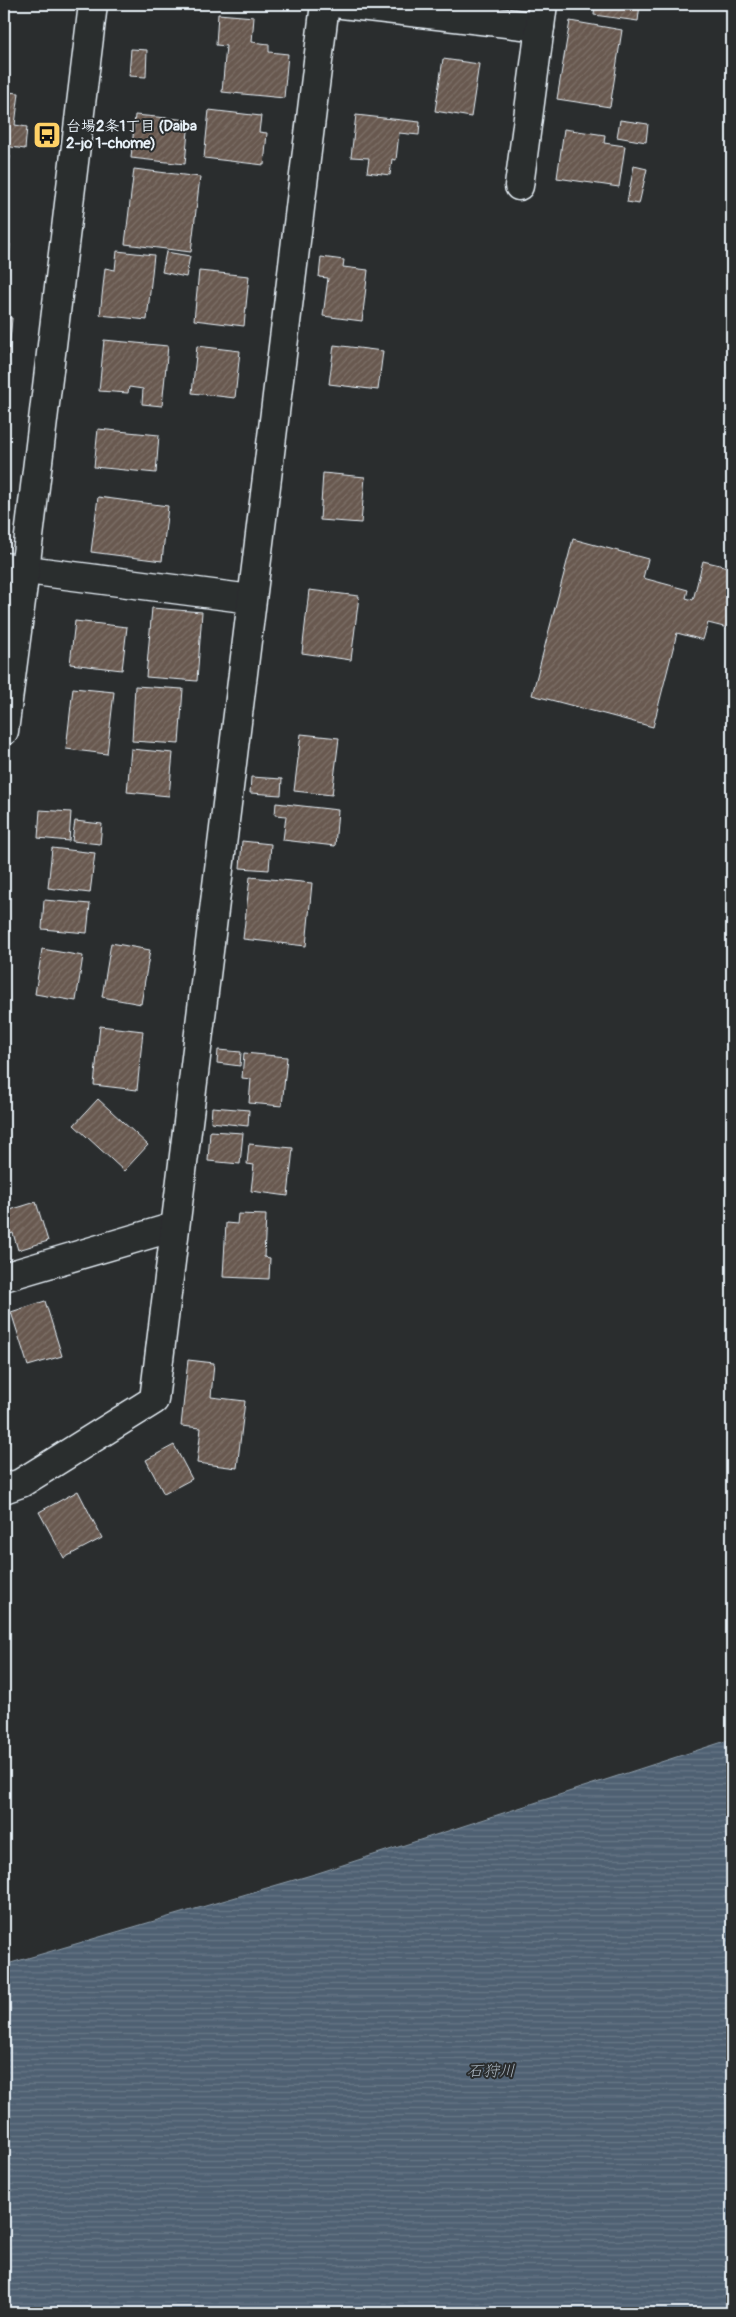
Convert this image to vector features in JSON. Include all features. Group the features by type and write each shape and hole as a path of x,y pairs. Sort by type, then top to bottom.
{"street":[{"path":"4,731 15,568 93,4"},
{"path":"4,1488 21,1483 154,1400 325,4"},
{"path":"342,4 541,15 519,186"},
{"path":"15,568 251,599"},
{"path":"4,1278 174,1227"}],"water":[{"name":"石狩川","path":"732,1739 732,2313 4,2313 4,1965 318,1873"}],"building":[{"path":"595,4 640,4 638,21 594,15"},
{"path":"218,14 254,17 252,42 269,44 269,52 288,54 284,98 222,92 226,46 216,45"},
{"path":"570,21 622,30 610,107 557,99"},
{"path":"131,49 147,50 146,77 129,76"},
{"path":"443,59 479,64 471,117 435,111"},
{"path":"4,83 8,84 7,92 19,93 15,125 27,127 25,149 4,146"},
{"path":"209,110 261,116 259,132 267,133 264,165 204,158"},
{"path":"135,115 189,120 185,164 131,158"},
{"path":"356,115 420,122 419,135 399,133 396,160 392,159 390,175 367,172 369,158 351,157"},
{"path":"620,120 648,124 646,142 617,137"},
{"path":"564,129 605,135 604,143 625,146 619,187 557,178"},
{"path":"4,155 10,156 4,207"},
{"path":"634,166 647,169 639,204 627,202"},
{"path":"134,169 200,177 191,252 125,244"},
{"path":"4,243 10,244 8,277 4,276"},
{"path":"117,251 154,255 147,320 100,315 105,268 115,270"},
{"path":"166,252 190,256 186,277 162,272"},
{"path":"321,257 344,260 343,267 368,270 362,321 323,316 328,278 319,277"},
{"path":"199,271 249,276 244,326 194,320"},
{"path":"4,317 12,318 8,365 4,365"},
{"path":"104,340 168,346 162,406 142,404 143,389 129,387 128,393 99,391"},
{"path":"334,345 383,351 378,390 329,384"},
{"path":"197,346 240,351 235,398 192,393"},
{"path":"98,429 159,435 156,473 94,467"},
{"path":"323,473 365,477 361,523 320,520"},
{"path":"98,497 168,506 162,561 91,552"},
{"path":"573,539 648,559 643,578 688,590 686,598 693,600 703,561 732,568 732,585 727,606 732,607 732,629 708,623 703,640 677,633 653,727 532,695"},
{"path":"309,590 359,596 351,660 302,653"},
{"path":"152,608 202,612 197,681 146,677"},
{"path":"75,621 127,627 122,670 70,664"},
{"path":"732,654 732,678 726,676"},
{"path":"135,686 183,689 179,744 132,741"},
{"path":"73,688 114,692 107,754 66,749"},
{"path":"301,734 339,738 332,795 294,791"},
{"path":"131,749 173,753 169,796 127,792"},
{"path":"251,777 282,779 281,795 250,793"},
{"path":"276,803 338,810 335,846 283,840 286,816 275,815"},
{"path":"40,810 71,812 69,841 38,838"},
{"path":"75,821 102,824 100,844 72,841"},
{"path":"242,841 271,844 269,870 240,868"},
{"path":"52,848 95,853 90,893 48,888"},
{"path":"250,877 312,883 306,946 243,939"},
{"path":"44,900 90,904 87,933 42,929"},
{"path":"111,943 150,950 141,1004 102,997"},
{"path":"42,949 83,956 76,1001 35,994"},
{"path":"100,1026 143,1031 137,1090 94,1085"},
{"path":"218,1050 241,1052 240,1066 217,1063"},
{"path":"244,1053 287,1057 282,1106 249,1103 251,1079 242,1078"},
{"path":"98,1099 148,1145 124,1171 74,1125"},
{"path":"212,1107 249,1110 248,1126 211,1122"},
{"path":"210,1131 243,1133 240,1164 208,1161"},
{"path":"249,1144 293,1148 288,1196 251,1191 254,1165 247,1164"},
{"path":"4,1191 10,1210 36,1202 48,1241 18,1250 13,1233 4,1236"},
{"path":"238,1214 266,1215 264,1257 270,1258 269,1279 223,1277 226,1223 237,1224"},
{"path":"45,1301 62,1356 28,1366 11,1312"},
{"path":"188,1360 214,1363 211,1397 245,1401 237,1468 197,1463 201,1428 181,1426"},
{"path":"174,1445 192,1479 164,1494 146,1460"},
{"path":"78,1491 102,1538 64,1558 39,1512"}],"place":[{"name":"台場2条1丁目 (Daiba 2-jo 1-chome)","path":"47,135"}]}
